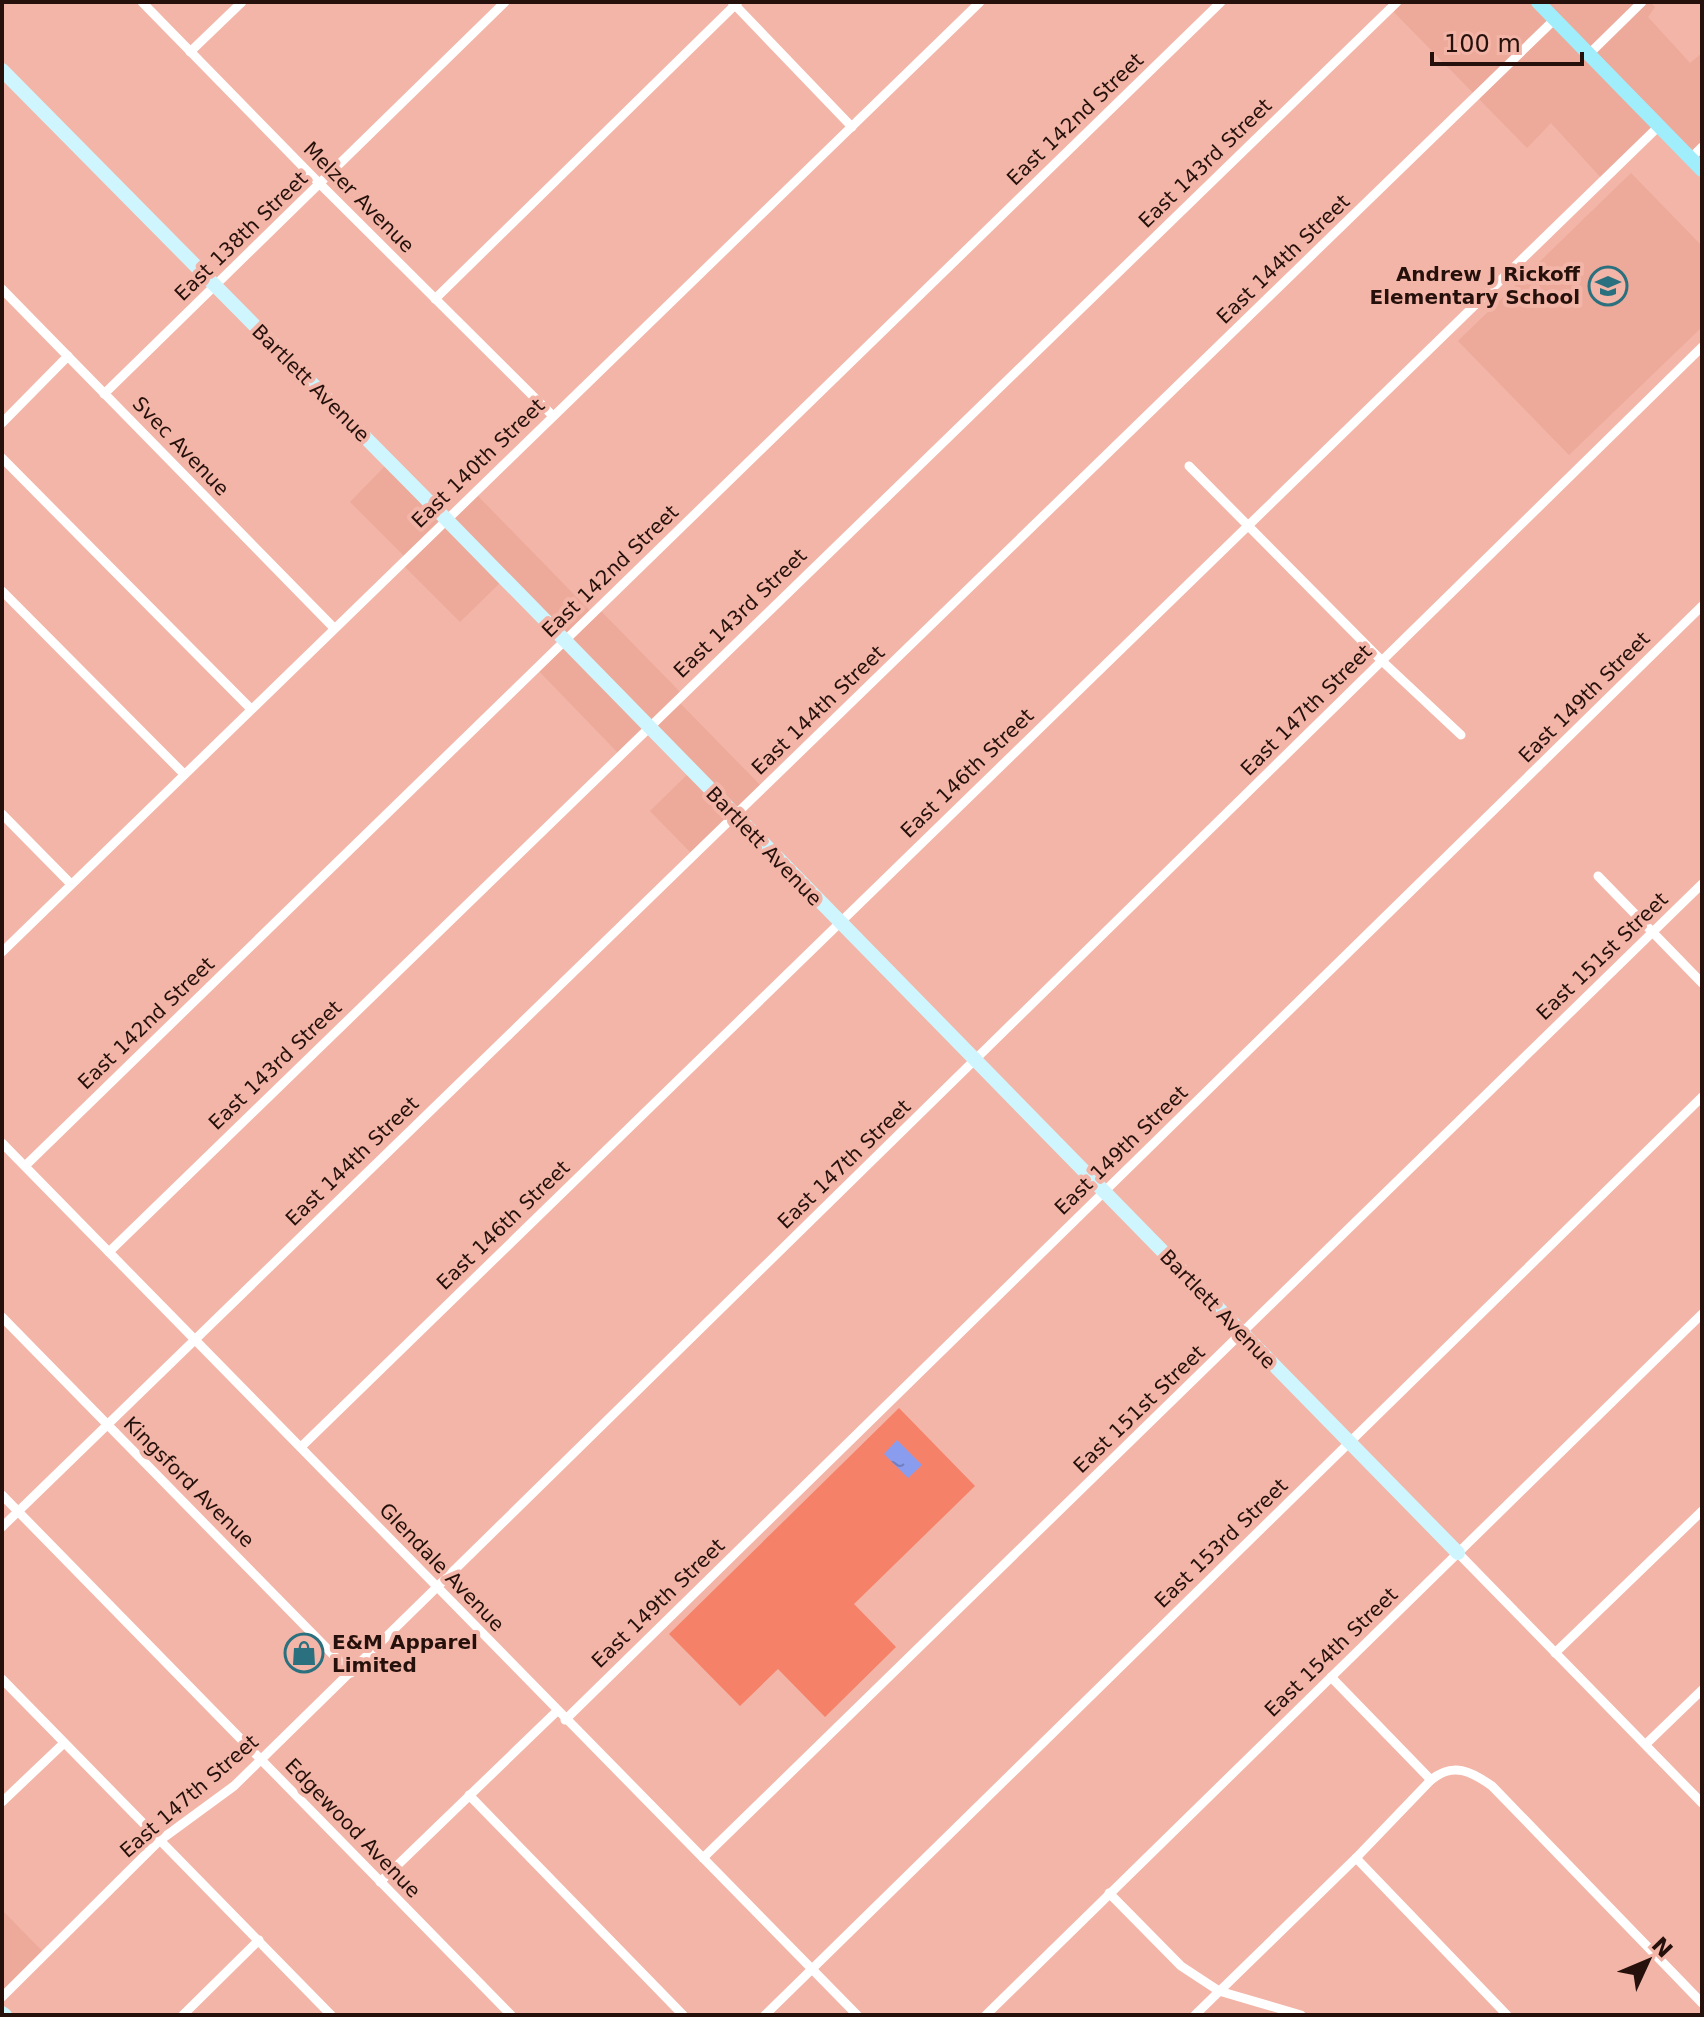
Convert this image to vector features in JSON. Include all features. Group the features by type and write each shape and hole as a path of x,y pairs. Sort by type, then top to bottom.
{"main road":[{"path":"1538,2 1659,126 1696,153 1702,170"}],"street":[{"name":"Melzer Avenue","path":"142,2 319,184 553,416"},
{"path":"190,52 242,2"},
{"name":"East 138th Street","path":"104,394 505,2"},
{"name":"East 140th Street","path":"2,952 980,2"},
{"name":"East 142nd Street","path":"25,1166 1221,2"},
{"name":"East 143rd Street","path":"109,1252 1397,2"},
{"path":"1589,54 1642,2"},
{"path":"435,299 735,3 852,127"},
{"name":"East 144th Street","path":"2,1527 1555,19"},
{"name":"Bartlett Avenue","path":"2,70 565,640 1702,1803"},
{"name":"East 146th Street","path":"301,1447 1659,126"},
{"name":"Svec Avenue","path":"2,289 334,628"},
{"name":"East 147th Street","path":"2,1997 159,1841 234,1786 351,1673 1702,347"},
{"path":"2,423 68,356"},
{"path":"2,458 251,709"},
{"path":"1189,466 1382,661 1461,735"},
{"path":"2,591 184,774"},
{"name":"East 149th Street","path":"565,1720 1702,606"},
{"path":"2,814 70,883"},
{"path":"1598,876 1702,983"},
{"name":"East 151st Street","path":"703,1858 1702,884"},
{"name":"East 153rd Street","path":"765,2015 1702,1097"},
{"name":"Glendale Avenue","path":"2,1143 857,2015"},
{"name":"East 154th Street","path":"986,2015 1702,1314"},
{"name":"Kingsford Avenue","path":"2,1317 351,1673"},
{"name":"Edgewood Avenue","path":"2,1495 511,2015"},
{"path":"1555,1653 1702,1511"},
{"path":"1331,1677 1431,1780"},
{"path":"2,1679 331,2015"},
{"path":"1646,1744 1702,1690"},
{"path":"380,1882 557,1711"},
{"path":"2,1802 64,1743"},
{"path":"1195,2015 1431,1780 1441,1772 1460,1769 1477,1775 1492,1786 1702,2003"},
{"path":"469,1795 683,2015"},
{"path":"1356,1858 1507,2015"},
{"path":"1109,1893 1181,1966 1219,1991 1301,2015"},
{"path":"183,2015 259,1940"}],"shaded area":[{"path":"1384,2 1650,2 1655,7 1648,17 1690,63 1702,53 1702,170 1659,126 1603,180 1551,123 1527,148"},
{"name":"Andrew J Rickoff Elementary School","path":"1631,173 1702,246 1702,327 1569,455 1458,341"},
{"path":"389,462 446,519 474,492 592,613 598,608 682,694 677,700 763,788 693,855 650,811 690,772 648,728 620,755 536,668 564,641 504,579 460,622 401,563 406,558 350,502"},
{"path":"899,1408 975,1486 854,1604 896,1647 825,1717 778,1669 740,1706 669,1634"},
{"path":"2,1910 45,1954 2,1997"}],"water":[{"path":"897,1440 922,1465 908,1478 884,1454"}],"place":[{"name":"Andrew J Rickoff Elementary School","path":"1608,286"},
{"name":"E&M Apparel Limited","path":"304,1653"}]}
